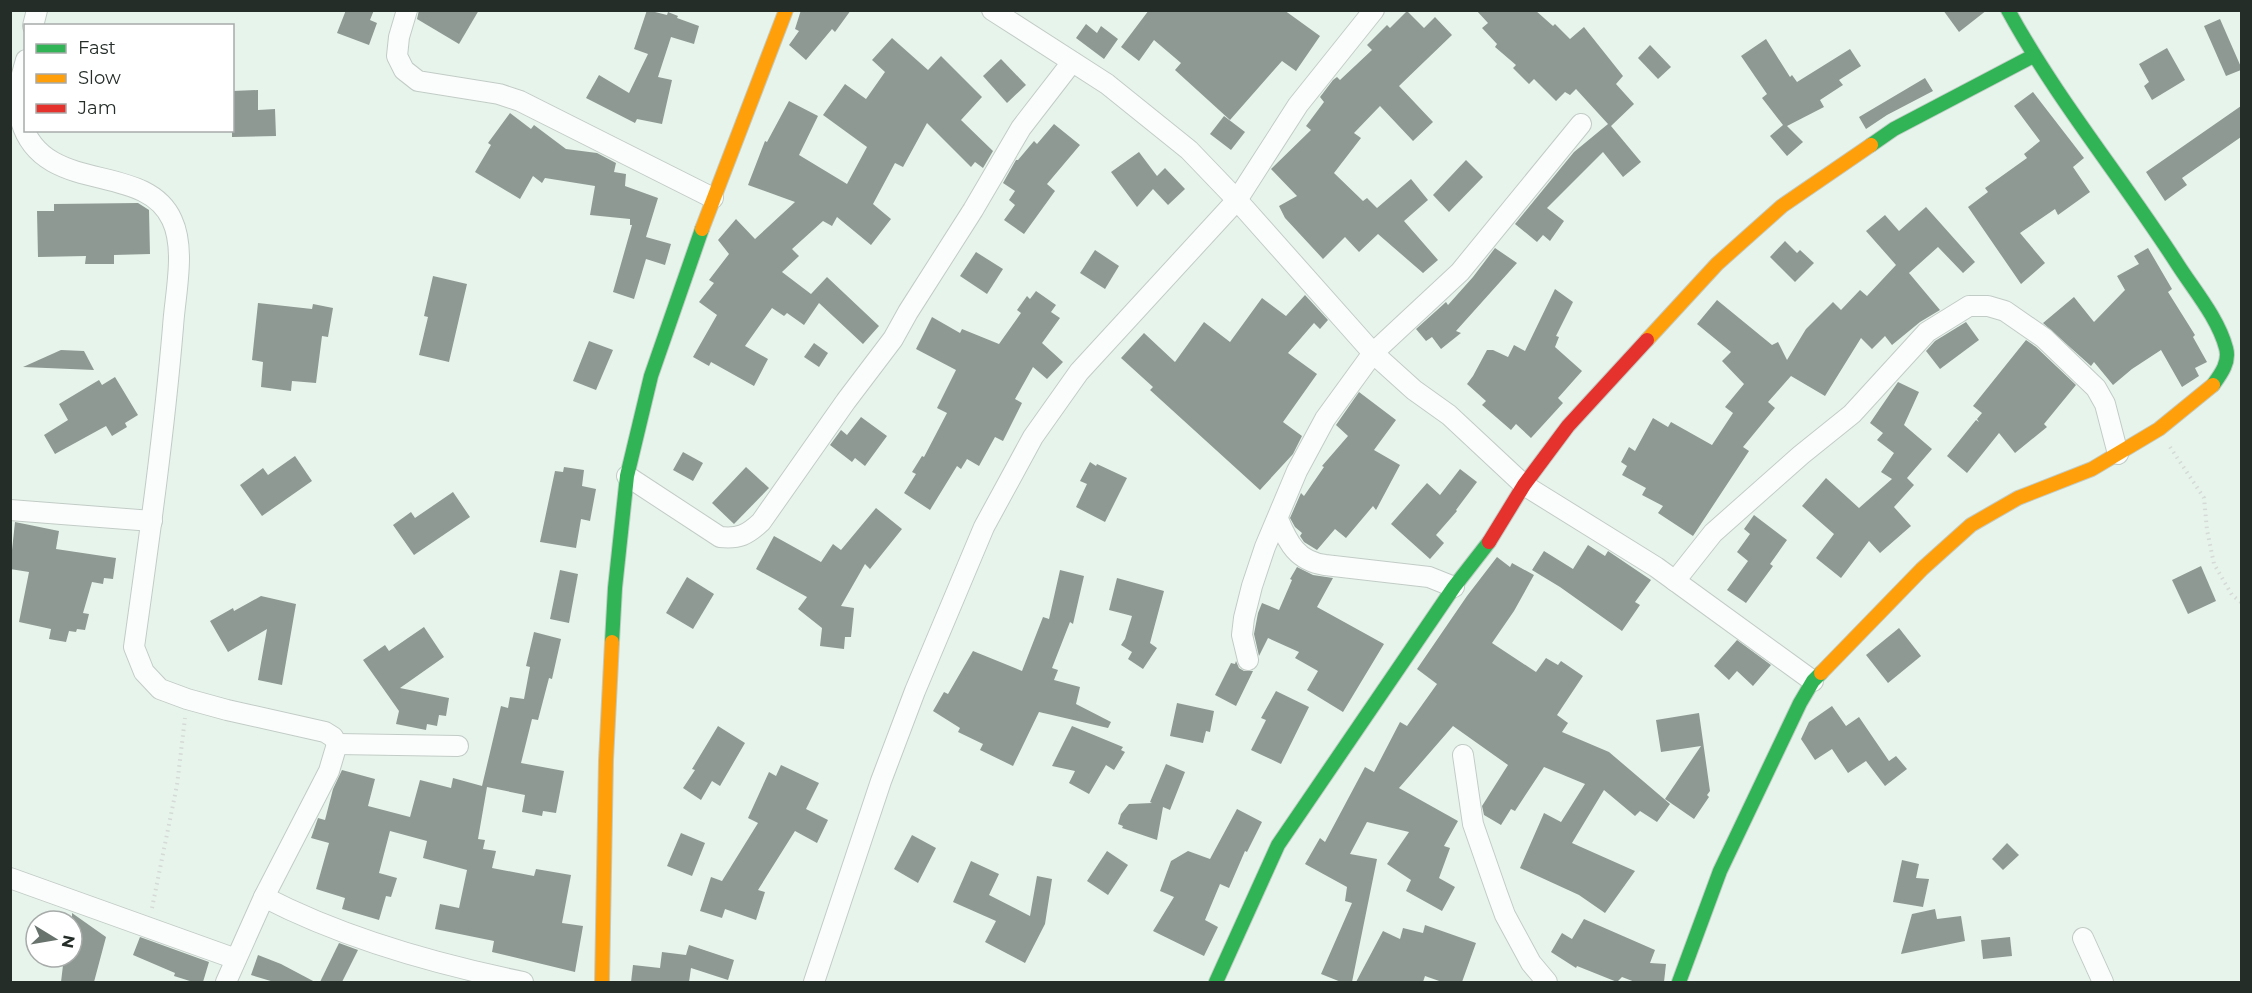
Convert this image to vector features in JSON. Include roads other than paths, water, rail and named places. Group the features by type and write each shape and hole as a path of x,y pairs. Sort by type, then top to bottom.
{"street":[{"path":"407,10 399,37 397,56 404,70 418,81 499,94 520,101 713,198"},
{"path":"602,982 606,760 615,588 627,476 651,376 713,198 786,10"},
{"path":"992,10 1107,84 1189,150 1237,200 1373,353 1414,390 1449,415 1524,485 1656,567 1813,681"},
{"path":"814,982 886,769 915,691 984,526 1033,437 1079,372 1237,200 1298,105 1374,10"},
{"path":"1679,982 1720,871 1795,713 1813,681 1922,569 1971,525 2018,498 2092,470 2159,429 2212,386 2223,371 2227,360 2227,349 2217,327 2149,220 2089,139 2033,56 2008,10"},
{"path":"1216,982 1278,845 1454,587 1493,537 1524,485 1568,426 1717,264 1782,207 1894,129 2033,56"},
{"path":"627,476 720,537 734,539 747,535 761,522 846,401 893,339 1022,128 1072,62"},
{"path":"24,65 15,89 16,104 24,131"},
{"path":"1248,660 1242,635 1244,618 1265,547 1297,471 1325,419 1373,353 1460,272 1581,124"},
{"path":"24,132 34,149 45,157 85,176 138,188 158,200 172,219 180,244 168,390 134,647 144,672 160,689 187,699 325,732 333,737 337,744 329,771 264,897 226,982"},
{"path":"1675,581 1713,533 1801,455 1852,414 1927,332 1969,306 1988,306 2006,310 2044,338 2097,388 2105,404 2118,454"},
{"path":"10,510 152,521"},
{"path":"1278,519 1287,541 1310,561 1325,565 1429,577 1454,587"},
{"path":"337,744 458,746"},
{"path":"1463,755 1473,824 1501,904 1531,963 1547,982"},
{"path":"10,878 236,959"},
{"path":"264,897 296,913 438,964 523,982"},
{"path":"2083,938 2103,982"}]}
